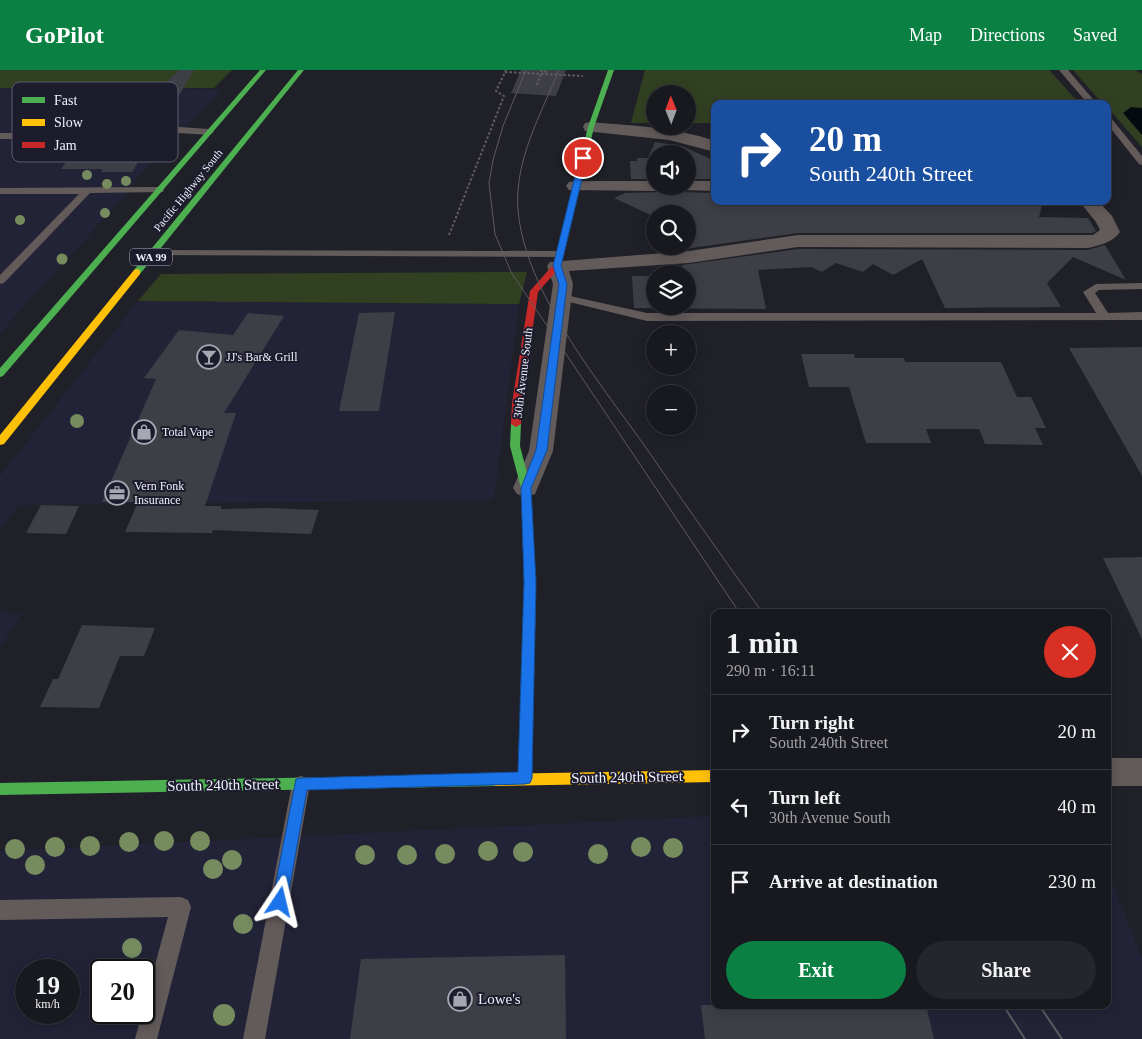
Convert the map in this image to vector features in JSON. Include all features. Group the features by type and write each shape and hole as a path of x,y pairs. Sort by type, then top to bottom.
{"street":[{"name":"Pacific Highway South","path":"0,374 263,70"},
{"name":"Pacific Highway South","path":"0,442 301,70"},
{"name":"30th Avenue South","path":"526,488 541,450 563,284 558,260 591,127 611,70"},
{"path":"591,127 670,135 700,141 711,145"},
{"path":"575,186 646,186"},
{"path":"696,186 711,186"},
{"path":"558,260 689,257 798,241 1088,242 1100,239 1110,232 1105,220 1092,205"},
{"name":"30th Avenue South","path":"525,778 530,582 526,488 515,446 517,403 534,290 558,260"},
{"path":"1111,772 1142,772"},
{"name":"South 240th Street","path":"0,789 711,776"}],"lane":[{"path":"1063,70 1089,100"},
{"path":"1111,124 1142,162"},
{"path":"178,130 209,132"},
{"path":"0,281 88,190"},
{"path":"0,191 159,190"},
{"path":"154,254 558,260"},
{"path":"1104,316 1090,292 1096,287 1142,286"},
{"path":"561,297 647,317 1142,316"},
{"path":"254,1039 301,784"},
{"path":"0,910 181,907 146,1039"}],"path":[{"path":"541,72 548,70"},
{"path":"446,242 504,96 496,91 506,71 586,76"},
{"path":"537,85 541,72"}],"shaded area":[{"path":"0,88 12,88 12,162 153,162 133,183 130,190 0,333"},
{"path":"178,89 222,89 178,135"},
{"path":"1131,107 1142,108 1142,135 1123,113"},
{"path":"138,301 519,304 494,500 19,505 0,532 0,476"},
{"path":"0,612 21,614 0,648"},
{"path":"711,816 711,1009 1111,1009 1111,880 1142,958 1142,1039 0,1039 0,851"}],"green space":[{"path":"0,70 232,70 214,88 178,88 178,82 12,82 12,88 0,88"},
{"path":"645,70 1049,70 1076,100 711,100 711,123 696,123 696,85 646,85 646,123 631,123"},
{"path":"1073,70 1135,70 1142,74 1142,147 1111,111 1111,100 1099,100"},
{"path":"527,272 519,304 138,301 161,274"}],"building":[{"path":"179,70 194,70 178,97 178,82 167,82"},
{"path":"521,70 566,70 556,96 511,93"},
{"path":"655,142 675,145 654,145"},
{"path":"696,152 711,159 711,179 696,179"},
{"path":"637,158 646,158 646,179 631,179 630,161 637,161"},
{"path":"66,162 138,162 132,172 101,172 103,169 61,169"},
{"path":"696,192 711,193 711,205 1042,205 1039,217 1088,218 1096,231 1092,233 798,233 696,247 696,205 646,205 646,213 614,198 625,193 696,195"},
{"path":"1105,245 1126,280 1073,257 1047,283 1061,307 945,308 922,259 893,275 873,264 863,272 836,263 822,272 811,267 758,270 766,309 696,308 696,265 682,265 798,249 1088,250"},
{"path":"632,276 646,276 646,308 634,308"},
{"path":"395,312 379,411 339,411 359,313"},
{"path":"248,313 284,316 224,413 236,413 205,506 221,506 221,509 319,510 311,534 213,530 212,533 125,532 138,502 102,502 156,379 144,378 179,330 233,335"},
{"path":"1142,347 1142,476 1069,348"},
{"path":"801,354 854,354 855,358 904,358 905,362 1001,362 1017,397 1031,397 1046,428 1035,428 1043,445 985,444 979,429 926,429 931,443 866,443 849,387 809,387"},
{"path":"41,505 79,506 66,534 26,533"},
{"path":"1142,557 1142,639 1103,558"},
{"path":"82,625 155,628 144,656 120,656 99,708 40,707 53,679 58,679"},
{"name":"Lowe's","path":"565,955 566,1039 350,1039 361,959"},
{"path":"701,1005 711,1005 711,1009 927,1009 934,1039 705,1039"}],"tram line":[{"path":"526,70 503,126 493,160 489,183 495,234 511,272 737,609"},
{"path":"559,70 530,138 520,174 518,210 524,241 534,272 566,334 586,364 760,609"},
{"path":"1006,1009 1025,1039"},
{"path":"1042,1009 1062,1039"}],"traffic: fast":[{"path":"0,374 263,70"},
{"path":"137,272 301,70"},
{"path":"561,250 591,127 611,70"},
{"path":"516,424 515,446 526,488 530,583 525,778"},
{"path":"0,789 496,780"}],"traffic: slow":[{"path":"0,442 137,272"},
{"path":"496,780 711,776"}],"traffic: jam":[{"path":"516,424 517,403 534,291 557,266 561,250"}],"place":[{"name":"JJ's Bar& Grill","path":"209,357"},
{"name":"Total Vape","path":"144,432"},
{"name":"Vern Fonk Insurance","path":"117,493"},
{"name":"Lowe's","path":"460,999"}],"route":[{"path":"280,902 301,784 525,778 530,582 526,488 541,450 563,284 557,266 583,158"}]}
